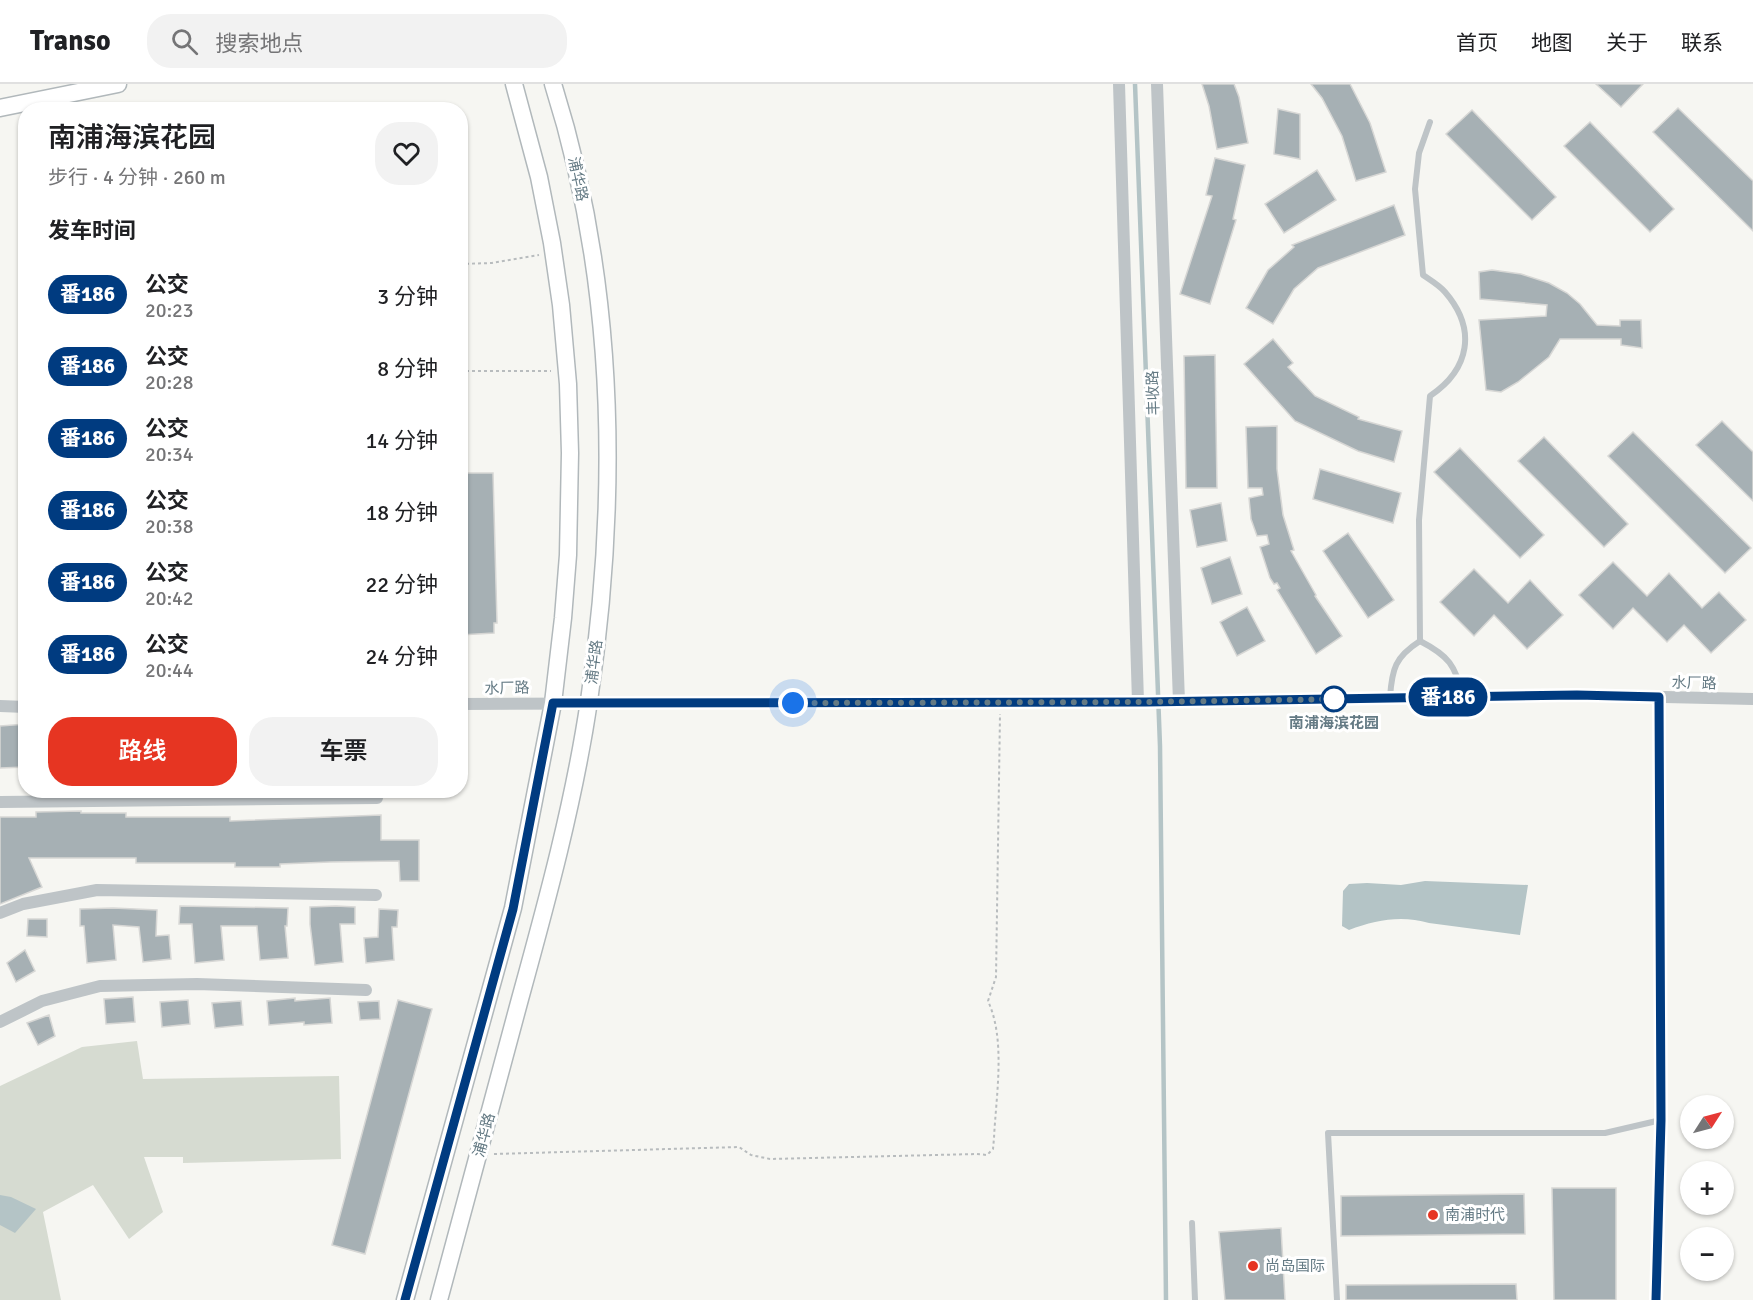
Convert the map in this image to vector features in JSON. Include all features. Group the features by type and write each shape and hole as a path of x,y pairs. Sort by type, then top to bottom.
{"main road":[{"path":"30,102 118,84"},
{"path":"405,1300 513,909 553,703 568,555 570,453 567,371 561,306 554,252 539,177 514,84"},
{"name":"浦华路","path":"439,1300 568,813 589,703 596,644 606,526 608,400 600,303 587,222 565,123 553,84"},
{"path":"0,108 18,104"}],"street":[{"path":"589,703 1142,702 1119,84"},
{"name":"丰收路","path":"1157,84 1172,702"},
{"name":"水厂路","path":"1142,702 1577,695 1753,699"},
{"path":"1656,1300 1661,1120 1659,697"},
{"name":"水厂路","path":"468,704 589,703"},
{"path":"0,706 18,707"},
{"path":"0,802 377,798"},
{"path":"0,913 23,903 98,890 376,895"},
{"path":"0,1022 42,1000 100,986 197,984 366,990"}],"lane":[{"path":"1420,641 1419,520 1430,396 1442,388 1461,363 1466,329 1444,290 1423,275 1415,189 1419,153 1430,122"},
{"path":"1420,641 1438,650 1451,663 1457,673 1463,697"},
{"path":"1390,698 1396,663 1405,651 1420,641"},
{"path":"1336,1300 1328,1133 1605,1133 1661,1120"},
{"path":"1192,1223 1195,1300"}],"path":[{"path":"468,264 492,263 554,252"},
{"path":"468,371 567,371"},
{"path":"478,1155 740,1147 751,1155 770,1159 987,1155 993,1149 998,1049 993,1012 988,1001 996,977 1000,702"}],"shaded area":[{"path":"1425,881 1528,885 1520,935 1408,919 1379,921 1349,930 1342,926 1343,891 1349,884 1401,885"},
{"path":"137,1041 143,1079 339,1076 341,1159 183,1163 183,1157 144,1157 163,1212 129,1239 93,1185 43,1212 61,1300 0,1300 0,1086 82,1047"},
{"path":"0,1195 11,1197 36,1209 15,1233 0,1225"}],"building":[{"path":"1202,84 1234,84 1239,97 1248,143 1217,149 1209,106"},
{"path":"1311,84 1350,84 1370,123 1386,172 1356,181 1342,136 1322,98"},
{"path":"1596,84 1643,84 1621,107"},
{"path":"1678,108 1753,181 1753,231 1653,132"},
{"path":"1278,109 1300,114 1300,159 1274,154"},
{"path":"1472,110 1556,197 1532,220 1446,134"},
{"path":"1590,122 1674,209 1650,232 1564,146"},
{"path":"1215,158 1245,165 1233,219 1236,220 1210,304 1180,294 1212,196 1206,195"},
{"path":"1317,170 1336,200 1284,233 1265,204"},
{"path":"1394,205 1405,235 1318,268 1294,289 1273,324 1246,308 1268,270 1294,247 1292,245"},
{"path":"1492,270 1521,274 1549,283 1567,293 1580,304 1597,325 1620,326 1620,320 1641,320 1642,348 1621,345 1621,339 1560,339 1549,357 1518,382 1501,392 1486,390 1479,320 1546,316 1547,305 1480,299 1479,272"},
{"path":"1273,339 1293,363 1288,367 1315,396 1359,417 1358,419 1402,431 1394,462 1358,451 1295,421 1244,364"},
{"path":"1215,355 1217,488 1186,488 1184,356"},
{"path":"1722,421 1753,452 1753,501 1696,445"},
{"path":"1277,426 1277,469 1283,515 1294,550 1291,551 1315,596 1342,636 1316,654 1277,590 1280,588 1277,583 1274,584 1270,578 1260,547 1269,544 1267,535 1257,536 1251,519 1249,498 1263,495 1262,488 1248,488 1246,427"},
{"path":"1633,432 1751,548 1725,573 1608,456"},
{"path":"1544,437 1628,524 1604,547 1518,461"},
{"path":"1460,448 1544,535 1520,558 1434,472"},
{"path":"1320,469 1401,493 1393,523 1313,499"},
{"path":"468,473 493,473 497,623 494,623 494,633 468,635"},
{"path":"1221,503 1227,541 1197,547 1190,510"},
{"path":"1348,533 1394,600 1368,618 1323,551"},
{"path":"1230,557 1242,594 1212,604 1201,568"},
{"path":"1613,562 1647,596 1669,573 1702,608 1719,592 1746,620 1711,653 1684,625 1667,642 1633,608 1613,629 1579,595"},
{"path":"1474,569 1508,603 1530,580 1563,615 1527,649 1494,615 1474,636 1440,602"},
{"path":"1247,607 1265,641 1237,656 1220,622"},
{"path":"18,725 18,767 0,768 0,726"},
{"path":"81,811 81,813 126,813 126,817 230,817 230,821 381,815 381,840 419,840 419,881 400,881 399,861 235,867 235,863 136,863 136,858 29,858 42,887 0,904 0,817 36,817 36,812"},
{"path":"180,906 288,908 287,926 285,926 288,958 260,960 257,926 221,926 224,960 195,963 192,924 179,924"},
{"path":"310,907 355,907 355,924 340,924 343,962 315,965"},
{"path":"80,909 157,910 156,936 169,935 171,959 143,962 139,927 113,925 116,960 87,963 84,926 80,926"},
{"path":"379,909 398,910 397,927 392,927 394,960 366,963 364,938 378,937"},
{"path":"28,919 47,919 47,937 27,936"},
{"path":"25,950 35,971 16,982 7,963"},
{"path":"133,997 135,1022 106,1024 104,999"},
{"path":"295,998 295,1001 330,998 332,1023 304,1025 304,1022 269,1025 267,1001"},
{"path":"188,1000 190,1024 162,1027 160,1002"},
{"path":"398,1000 432,1009 365,1254 332,1245"},
{"path":"241,1001 243,1025 215,1028 212,1003"},
{"path":"379,1001 380,1019 360,1020 358,1002"},
{"path":"49,1015 55,1036 38,1045 27,1023"},
{"path":"1552,1188 1616,1188 1616,1300 1554,1300"},
{"name":"南浦时代","path":"1524,1194 1525,1234 1341,1236 1341,1196"},
{"name":"尚岛国际","path":"1281,1228 1285,1300 1225,1300 1219,1232"},
{"path":"1516,1284 1517,1300 1346,1300 1346,1285"}],"waterway":[{"path":"1135,84 1160,746 1166,1300"}],"bus line":[{"name":"番186","path":"405,1300 513,909 553,703 1146,702 1577,695 1659,697 1661,1120 1656,1300"}],"place":[{"name":"南浦海滨花园","path":"1334,699"},
{"name":"南浦时代","path":"1433,1215"},
{"name":"尚岛国际","path":"1253,1266"}],"route":[{"path":"793,703 1343,699 1334,699"}]}
